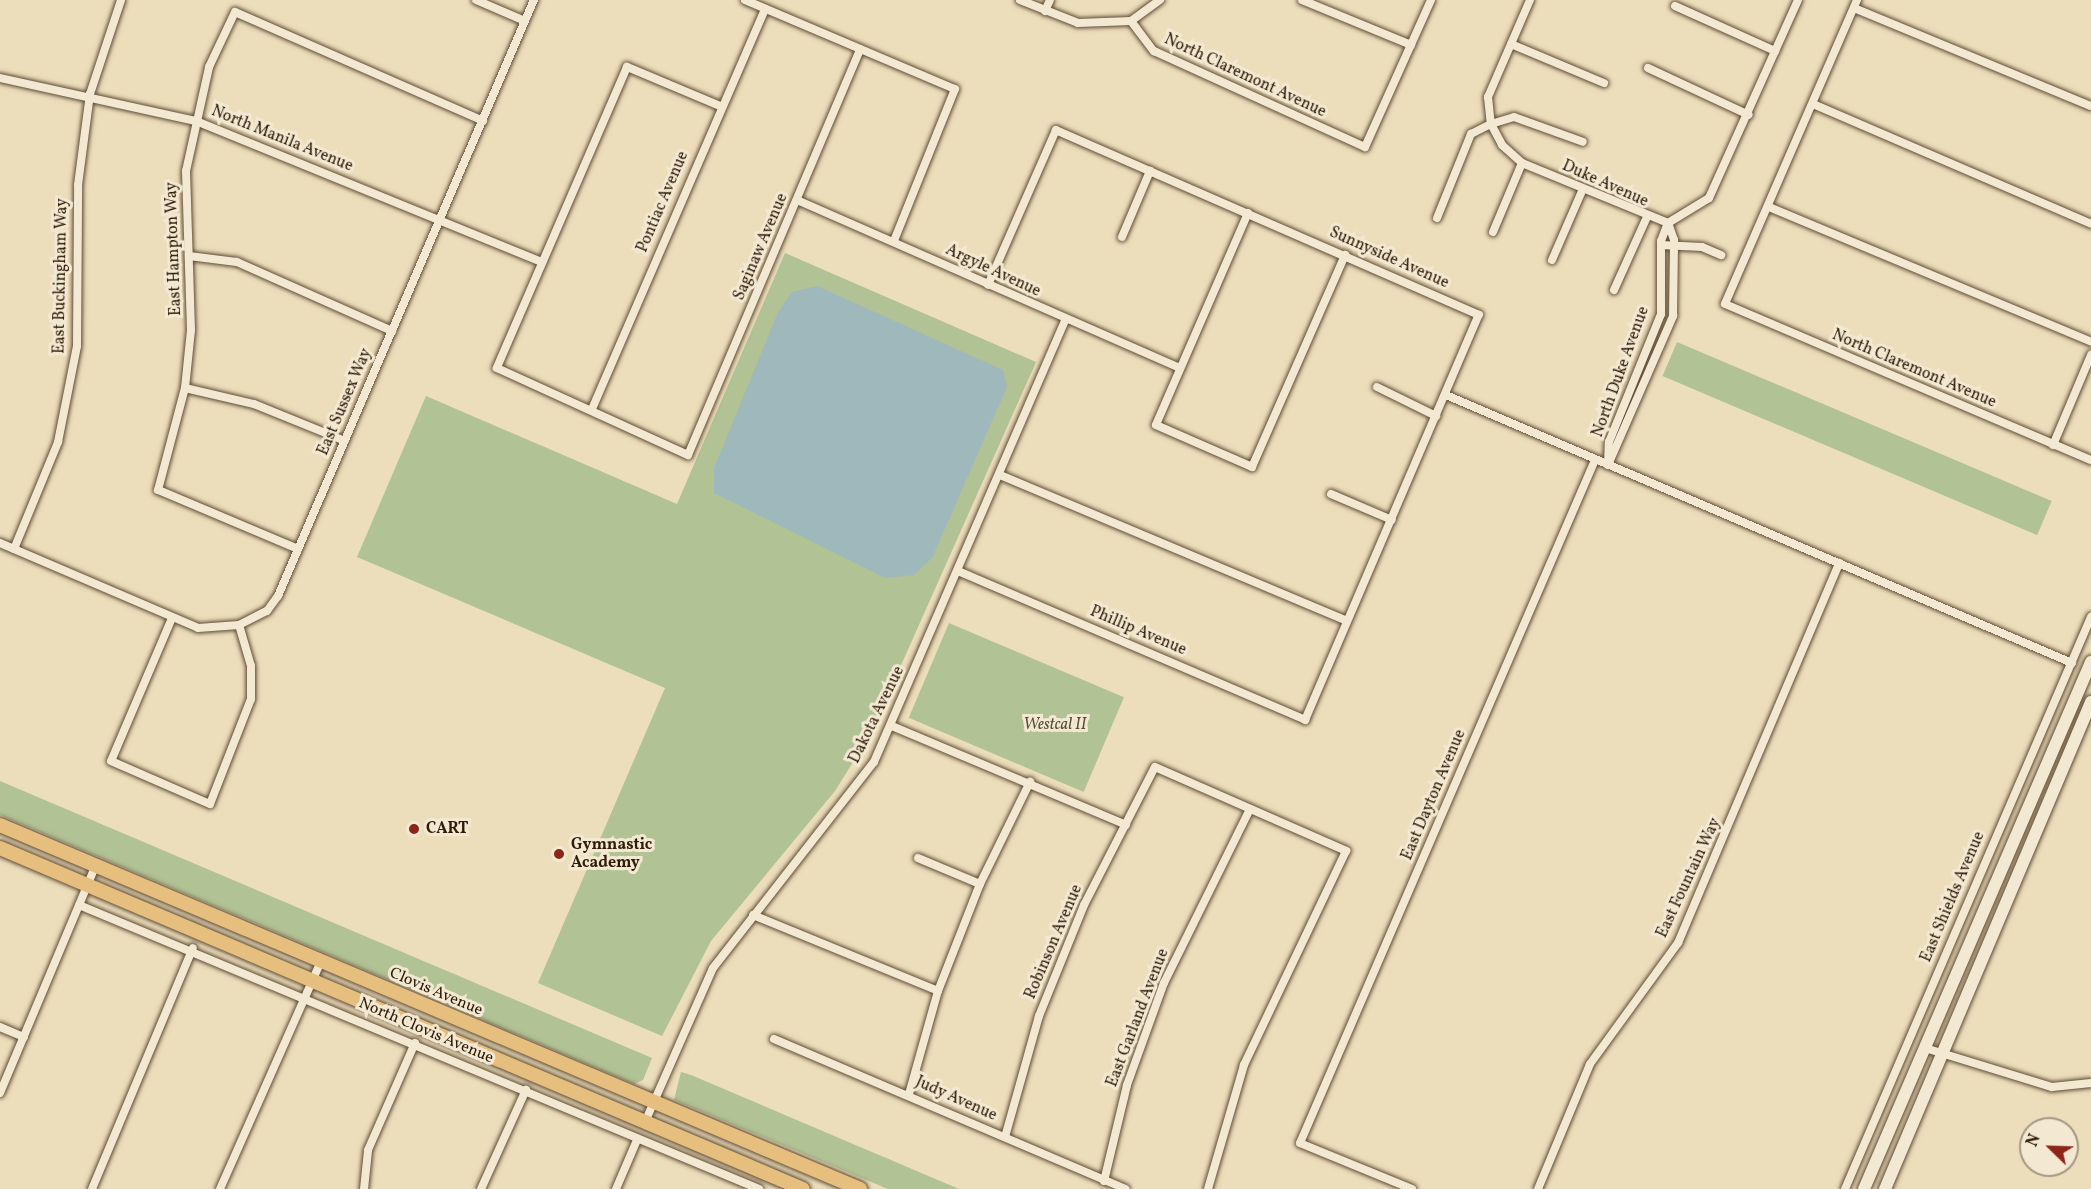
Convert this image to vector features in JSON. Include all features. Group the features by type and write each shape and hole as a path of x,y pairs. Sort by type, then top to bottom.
{"main road":[{"name":"East Shields Avenue","path":"1864,1189 2091,662"},
{"path":"1885,1189 2091,702"},
{"name":"Clovis Avenue","path":"0,825 860,1189"},
{"path":"0,848 645,1122 787,1186 803,1189"}],"street":[{"name":"East Buckingham Way","path":"14,549 58,442 77,346 78,185 90,94 121,0"},
{"path":"476,0 525,21"},
{"name":"East Sussex Way","path":"239,625 274,603 534,0"},
{"path":"745,0 955,89 894,241"},
{"path":"1020,0 1078,23 1131,21 1160,0"},
{"path":"1045,11 1050,0"},
{"path":"1302,0 1411,45 1431,0"},
{"name":"Duke Avenue","path":"1530,0 1488,98 1491,124 1502,146 1522,163 1646,219 1668,223"},
{"path":"1668,223 1709,198 1749,115 1798,0"},
{"path":"2091,106 1856,4 1769,207 2091,342"},
{"path":"1675,6 1775,51"},
{"name":"Pontiac Avenue","path":"592,409 720,106 765,9"},
{"name":"East Hampton Way","path":"298,549 158,490 185,388 191,330 186,171 209,67 235,12 483,121"},
{"name":"North Claremont Avenue","path":"1131,21 1154,51 1365,147 1411,45"},
{"path":"1510,44 1604,83"},
{"name":"Saginaw Avenue","path":"592,409 688,455 860,49"},
{"path":"592,409 496,368 627,67 720,106"},
{"path":"1648,68 1749,115"},
{"name":"North Manila Avenue","path":"0,78 90,94 196,121 542,262"},
{"path":"1813,104 2091,224"},
{"path":"1437,218 1471,134 1491,124 1514,117 1583,142"},
{"name":"Sunnyside Avenue","path":"988,285 1056,130 1479,315 1446,395"},
{"path":"1493,232 1522,163"},
{"path":"1122,237 1150,171"},
{"path":"1552,260 1582,190"},
{"name":"Argyle Avenue","path":"797,200 894,241 1065,320 1177,367"},
{"name":"North Claremont Avenue","path":"1769,207 1725,304 2091,460"},
{"path":"1248,213 1177,367 1156,425 1252,466 1345,255"},
{"path":"1614,290 1646,219"},
{"name":"North Duke Avenue","path":"1608,465 1673,316 1673,245 1668,223"},
{"name":"North Duke Avenue","path":"1608,465 1609,442 1661,314 1661,245 1668,223"},
{"path":"1661,245 1673,245 1721,255"},
{"path":"189,256 237,262 392,331"},
{"name":"Dakota Avenue","path":"645,1122 713,968 753,915 850,797 892,726 1065,320"},
{"path":"2053,445 2091,355"},
{"path":"1377,387 1436,416"},
{"path":"185,388 254,404 345,441"},
{"path":"1000,475 1347,621 1446,395 1595,460"},
{"name":"North Duke Avenue","path":"1595,460 2072,663"},
{"name":"East Dayton Avenue","path":"1412,1189 1300,1143 1595,460"},
{"path":"1331,494 1392,520"},
{"path":"0,543 172,618 210,630 239,625 251,666 251,699 210,804 111,761 172,618"},
{"name":"East Fountain Way","path":"1538,1189 1590,1065 1678,943 1839,563"},
{"name":"Phillip Avenue","path":"958,571 1305,720 1347,621"},
{"name":"East Shields Avenue","path":"1845,1189 2091,617"},
{"path":"892,726 1030,782 1126,825"},
{"name":"Robinson Avenue","path":"1005,1137 1039,1016 1084,905 1155,767 1250,809"},
{"path":"909,1094 938,990 980,884 1030,782"},
{"path":"1208,1189 1244,1065 1346,851 1250,809"},
{"name":"East Garland Avenue","path":"1104,1180 1127,1085 1164,983 1250,809"},
{"path":"918,858 980,884"},
{"path":"0,1093 96,865"},
{"name":"North Clovis Avenue","path":"79,904 193,948 304,997 526,1089 637,1140 759,1189"},
{"path":"753,915 938,990"},
{"path":"92,1189 193,948"},
{"path":"220,1189 321,961"},
{"path":"0,1027 24,1036"},
{"name":"Judy Avenue","path":"774,1039 909,1094 1125,1189"},
{"path":"364,1189 368,1150 415,1043"},
{"path":"1925,1047 1942,1055 2052,1087 2091,1083"},
{"path":"481,1189 526,1089"},
{"path":"616,1189 637,1140"}],"green space":[{"path":"785,253 1036,362 870,735 835,791 711,941 662,1036 538,983 665,688 357,557 426,396 677,504"},
{"path":"1677,342 2052,501 2037,535 1663,376"},
{"name":"Westcal II","path":"949,623 1124,697 1084,792 909,718"},
{"path":"0,781 652,1058 643,1080 634,1084 0,815"},
{"path":"681,1072 959,1189 888,1189 674,1100"}],"water":[{"path":"817,286 1003,370 1007,387 932,558 914,575 885,578 714,493 714,468 778,312 792,292"}],"place":[{"name":"CART","path":"414,829"},
{"name":"Gymnastic Academy","path":"559,854"}]}
